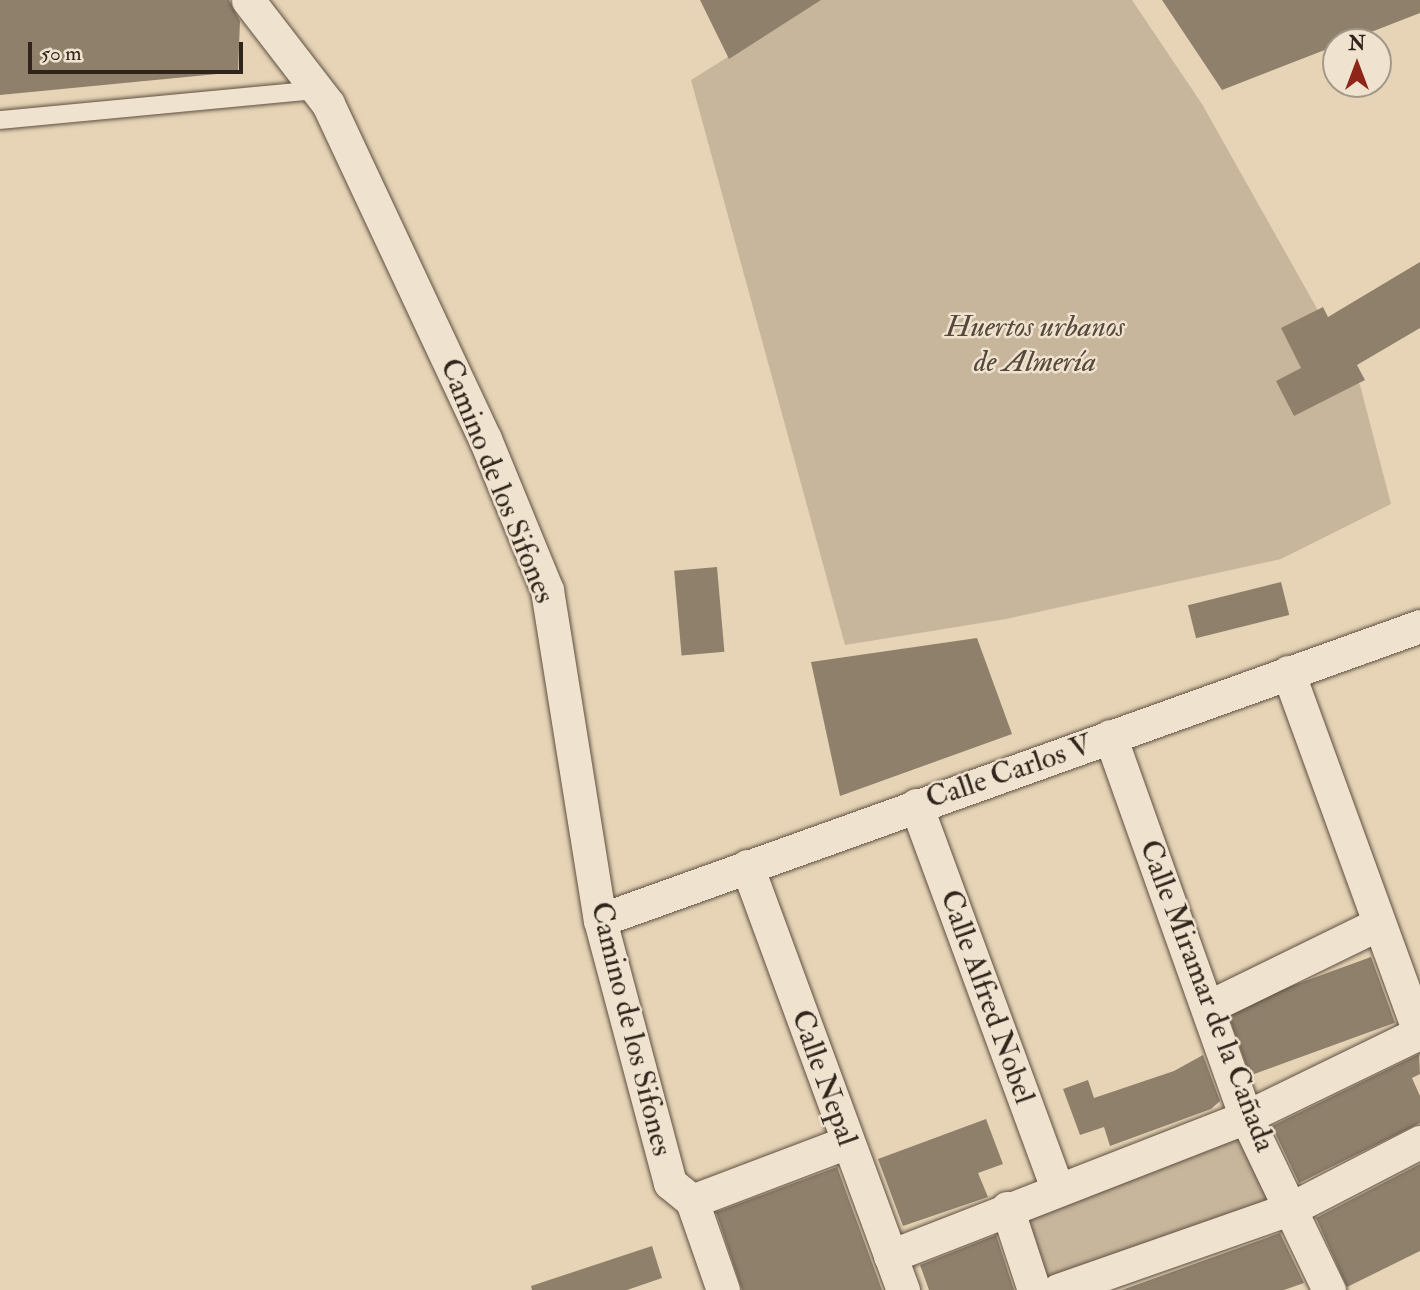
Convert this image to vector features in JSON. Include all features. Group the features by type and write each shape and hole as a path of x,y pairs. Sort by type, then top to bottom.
{"street":[{"name":"Camino de los Sifones","path":"248,0 328,104 427,315 547,590 600,920 670,1183 692,1200"},
{"name":"Calle Carlos V","path":"600,920 1420,626"},
{"path":"890,1256 1007,1208 1246,1117 1419,1034 1288,672"},
{"name":"Calle Miramar de la Cañada","path":"1110,736 1246,1117 1292,1208 1329,1290"},
{"name":"Calle Alfred Nobel","path":"916,805 1057,1189"},
{"name":"Calle Nepal","path":"747,866 903,1290"},
{"path":"1208,1007 1378,924"},
{"path":"1058,1290 1292,1208 1420,1142"},
{"path":"723,1290 692,1200 847,1143"},
{"path":"1007,1208 1034,1290"}],"lane":[{"path":"0,120 315,90"}],"green space":[{"name":"Huertos urbanos de Almería","path":"819,0 1132,0 1202,104 1360,385 1391,504 1281,559 1006,619 845,645 691,80"},
{"path":"1246,1117 1292,1208 1034,1290 1007,1208"}],"building":[{"path":"0,0 229,0 240,21 238,72 0,95"},
{"path":"700,0 821,0 729,59"},
{"path":"1162,0 1420,0 1420,13 1381,28 1322,28 1322,51 1222,90"},
{"path":"1420,262 1420,328 1357,365 1365,380 1294,416 1276,381 1301,368 1281,328 1323,307 1328,317"},
{"path":"717,567 724,652 682,655 674,571"},
{"path":"1281,582 1289,615 1196,638 1188,605"},
{"path":"977,638 1012,734 840,796 811,662"},
{"path":"1371,957 1395,1023 1250,1075 1226,1010"},
{"path":"1419,1054 1420,1074 1412,1078 1420,1096 1420,1123 1299,1183 1272,1126"},
{"path":"1203,1055 1220,1101 1211,1109 1110,1146 1104,1127 1080,1135 1063,1089 1088,1080 1094,1098 1174,1071"},
{"path":"986,1119 1003,1164 978,1173 988,1197 903,1226 878,1159"},
{"path":"1420,1164 1420,1251 1347,1287 1316,1218"},
{"path":"837,1167 882,1290 742,1290 716,1212"},
{"path":"1280,1233 1304,1283 1284,1290 1122,1290"},
{"path":"996,1235 1014,1290 929,1290 920,1265"},
{"path":"652,1246 662,1278 627,1290 532,1290 531,1286"}]}
